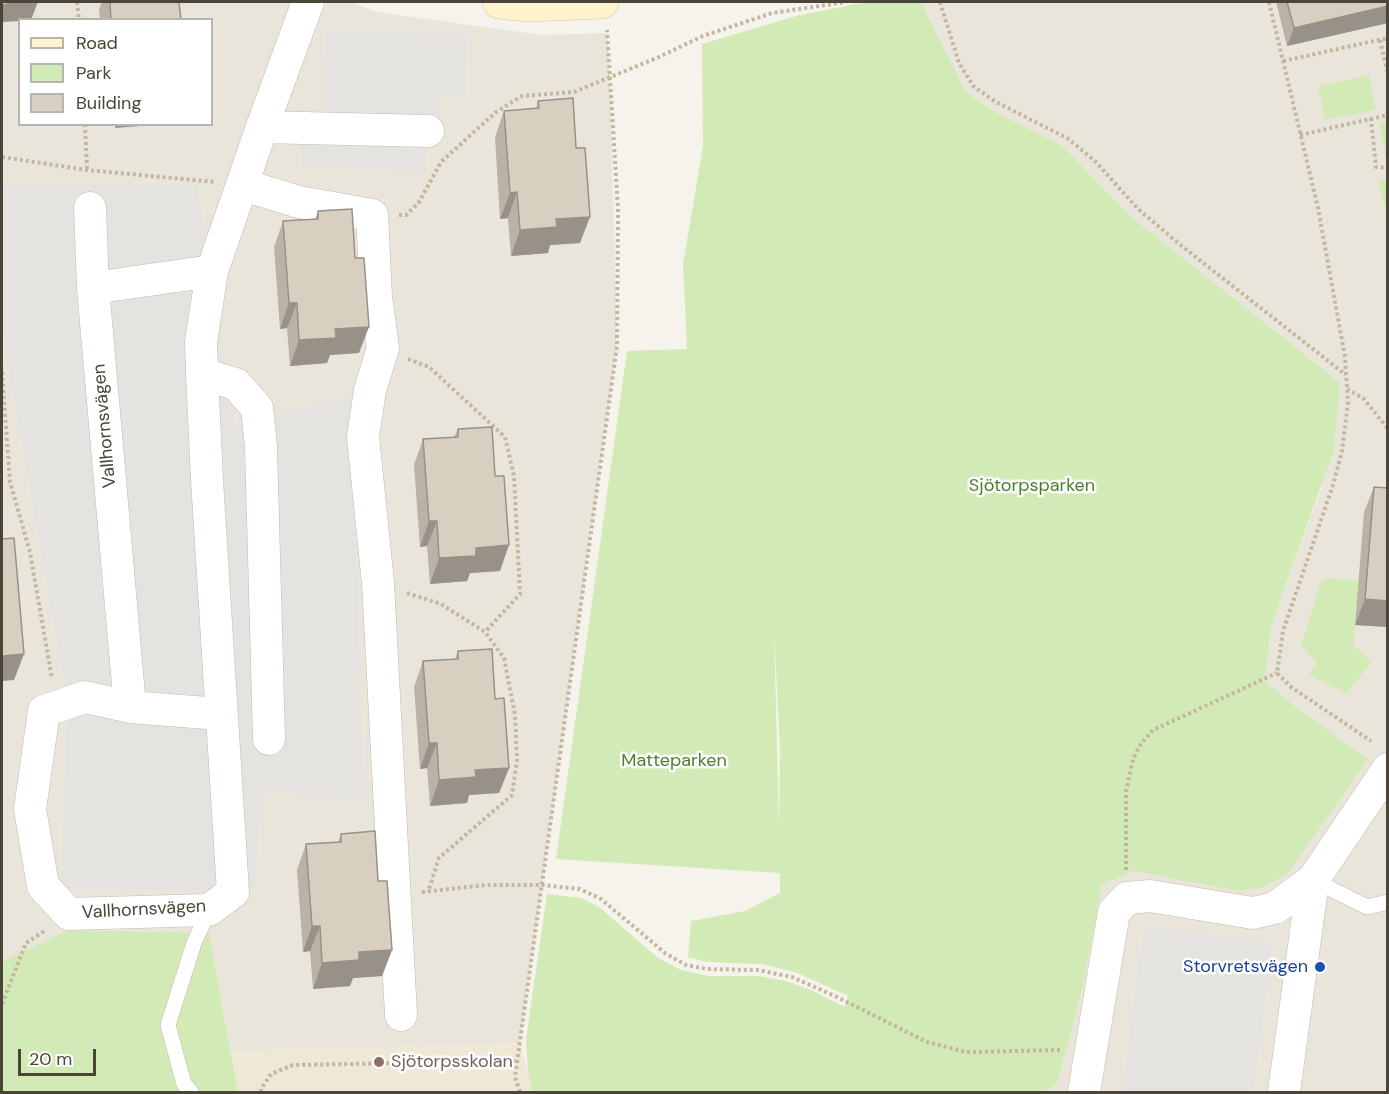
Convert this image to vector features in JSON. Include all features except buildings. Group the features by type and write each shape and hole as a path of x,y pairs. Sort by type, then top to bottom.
{"street":[{"name":"Vallhornsvägen","path":"44,711 30,809 43,886 69,914 209,910 233,892 220,714 201,342 212,271 308,2"},
{"path":"499,2 527,5 592,2"},
{"path":"262,127 428,131"},
{"path":"243,185 299,202 372,215 376,297 383,348 370,390 363,436 378,583 401,1015"},
{"name":"Vallhornsvägen","path":"90,208 93,288 130,707"},
{"path":"93,288 212,271"},
{"path":"202,374 236,384 257,408 261,446 269,739"},
{"path":"44,711 85,697 130,707 220,714"},
{"path":"1084,1092 1114,912 1127,898 1150,896 1253,914 1275,908 1312,880 1388,769"},
{"path":"1284,1092 1312,880"}],"lane":[{"path":"1312,880 1367,907 1388,902"},
{"path":"191,1092 184,1084 168,1025 194,943 209,910"}],"path":[{"path":"77,2 79,18"},
{"path":"372,215 406,214 419,202 441,162 496,112 522,96 574,93 703,36 772,14 846,2"},
{"path":"940,2 959,63 974,87 996,102 1067,138 1094,160 1138,209 1346,375"},
{"path":"1269,2 1318,208 1345,357 1348,402 1342,451 1333,485 1283,631 1277,672 1290,687 1371,741"},
{"path":"520,1092 515,1077 517,1061 617,346 618,209 607,33"},
{"path":"1283,61 1388,38"},
{"path":"1380,40 1388,74"},
{"path":"1300,135 1388,114"},
{"path":"1371,118 1376,167 1388,168"},
{"path":"85,126 87,170"},
{"path":"2,157 87,170 243,185"},
{"path":"383,348 429,367 505,437 514,476 520,594 485,632"},
{"path":"2,372 10,482 30,552 52,680 44,711"},
{"path":"1347,388 1364,399 1388,429"},
{"path":"378,583 441,604 485,632 504,658 515,715 517,760 512,795 439,858 428,892"},
{"path":"1127,898 1126,791 1133,759 1140,744 1153,730 1277,672"},
{"path":"394,895 486,885 542,885 580,889 601,899 665,953 686,965 707,969 758,969 792,977 927,1042 966,1052 1092,1050"},
{"path":"2,1004 26,944 69,914"},
{"path":"261,1092 271,1074 292,1065 517,1061"}],"shaded area":[{"path":"2,2 350,2 376,12 542,35 607,33 617,346 520,1043 231,1052 209,933 68,930 2,962"},
{"path":"921,2 1387,2 1387,1092 1041,1092 1057,1084 1082,991 1102,885 1134,871 1237,891 1368,759 1296,707 1265,681 1271,626 1323,484 1131,217 1063,146 995,112 966,92"},
{"path":"326,31 467,35 465,98 441,97 439,143 426,142 425,171 301,168 302,122 323,122"},
{"path":"197,184 235,426 351,396 364,800 261,791 255,890 60,889 68,703 2,331 2,185"},
{"path":"1144,926 1273,943 1253,1092 1122,1092"},
{"name":"Sjötorpsskolan","path":"520,1043 533,1092 238,1092 231,1052"}],"green space":[{"name":"Sjötorpsparken","path":"866,2 921,2 966,92 995,112 1063,146 1131,217 1340,383 1334,450 1271,626 1265,681 1296,707 1368,759 1289,872 1264,887 1237,891 1134,871 1102,885 1082,991 1057,1084 1041,1092 533,1092 528,1073 526,1039 547,894 581,898 599,907 658,958 681,970 708,976 758,976 786,981 811,990 845,1007 848,996 795,972 761,964 707,962 688,957 691,921 745,911 780,893 780,873 556,859 627,351 687,349 683,264 703,146 702,44 796,16","holes":["774,630 780,748 779,829"]},
{"path":"1369,75 1376,110 1325,120 1318,86"},
{"path":"1387,121 1388,160 1386,160 1380,123"},
{"path":"1388,179 1387,215 1378,181"},
{"path":"1322,578 1359,580 1353,644 1371,662 1347,693 1309,675 1317,662 1301,646"},
{"path":"68,930 209,933 238,1092 2,1092 2,962"}],"place":[{"name":"Storvretsvägen","path":"1320,967"},
{"name":"Sjötorpsskolan","path":"379,1062"}],"park label":[{"name":"Matteparken","path":"674,761"}]}
